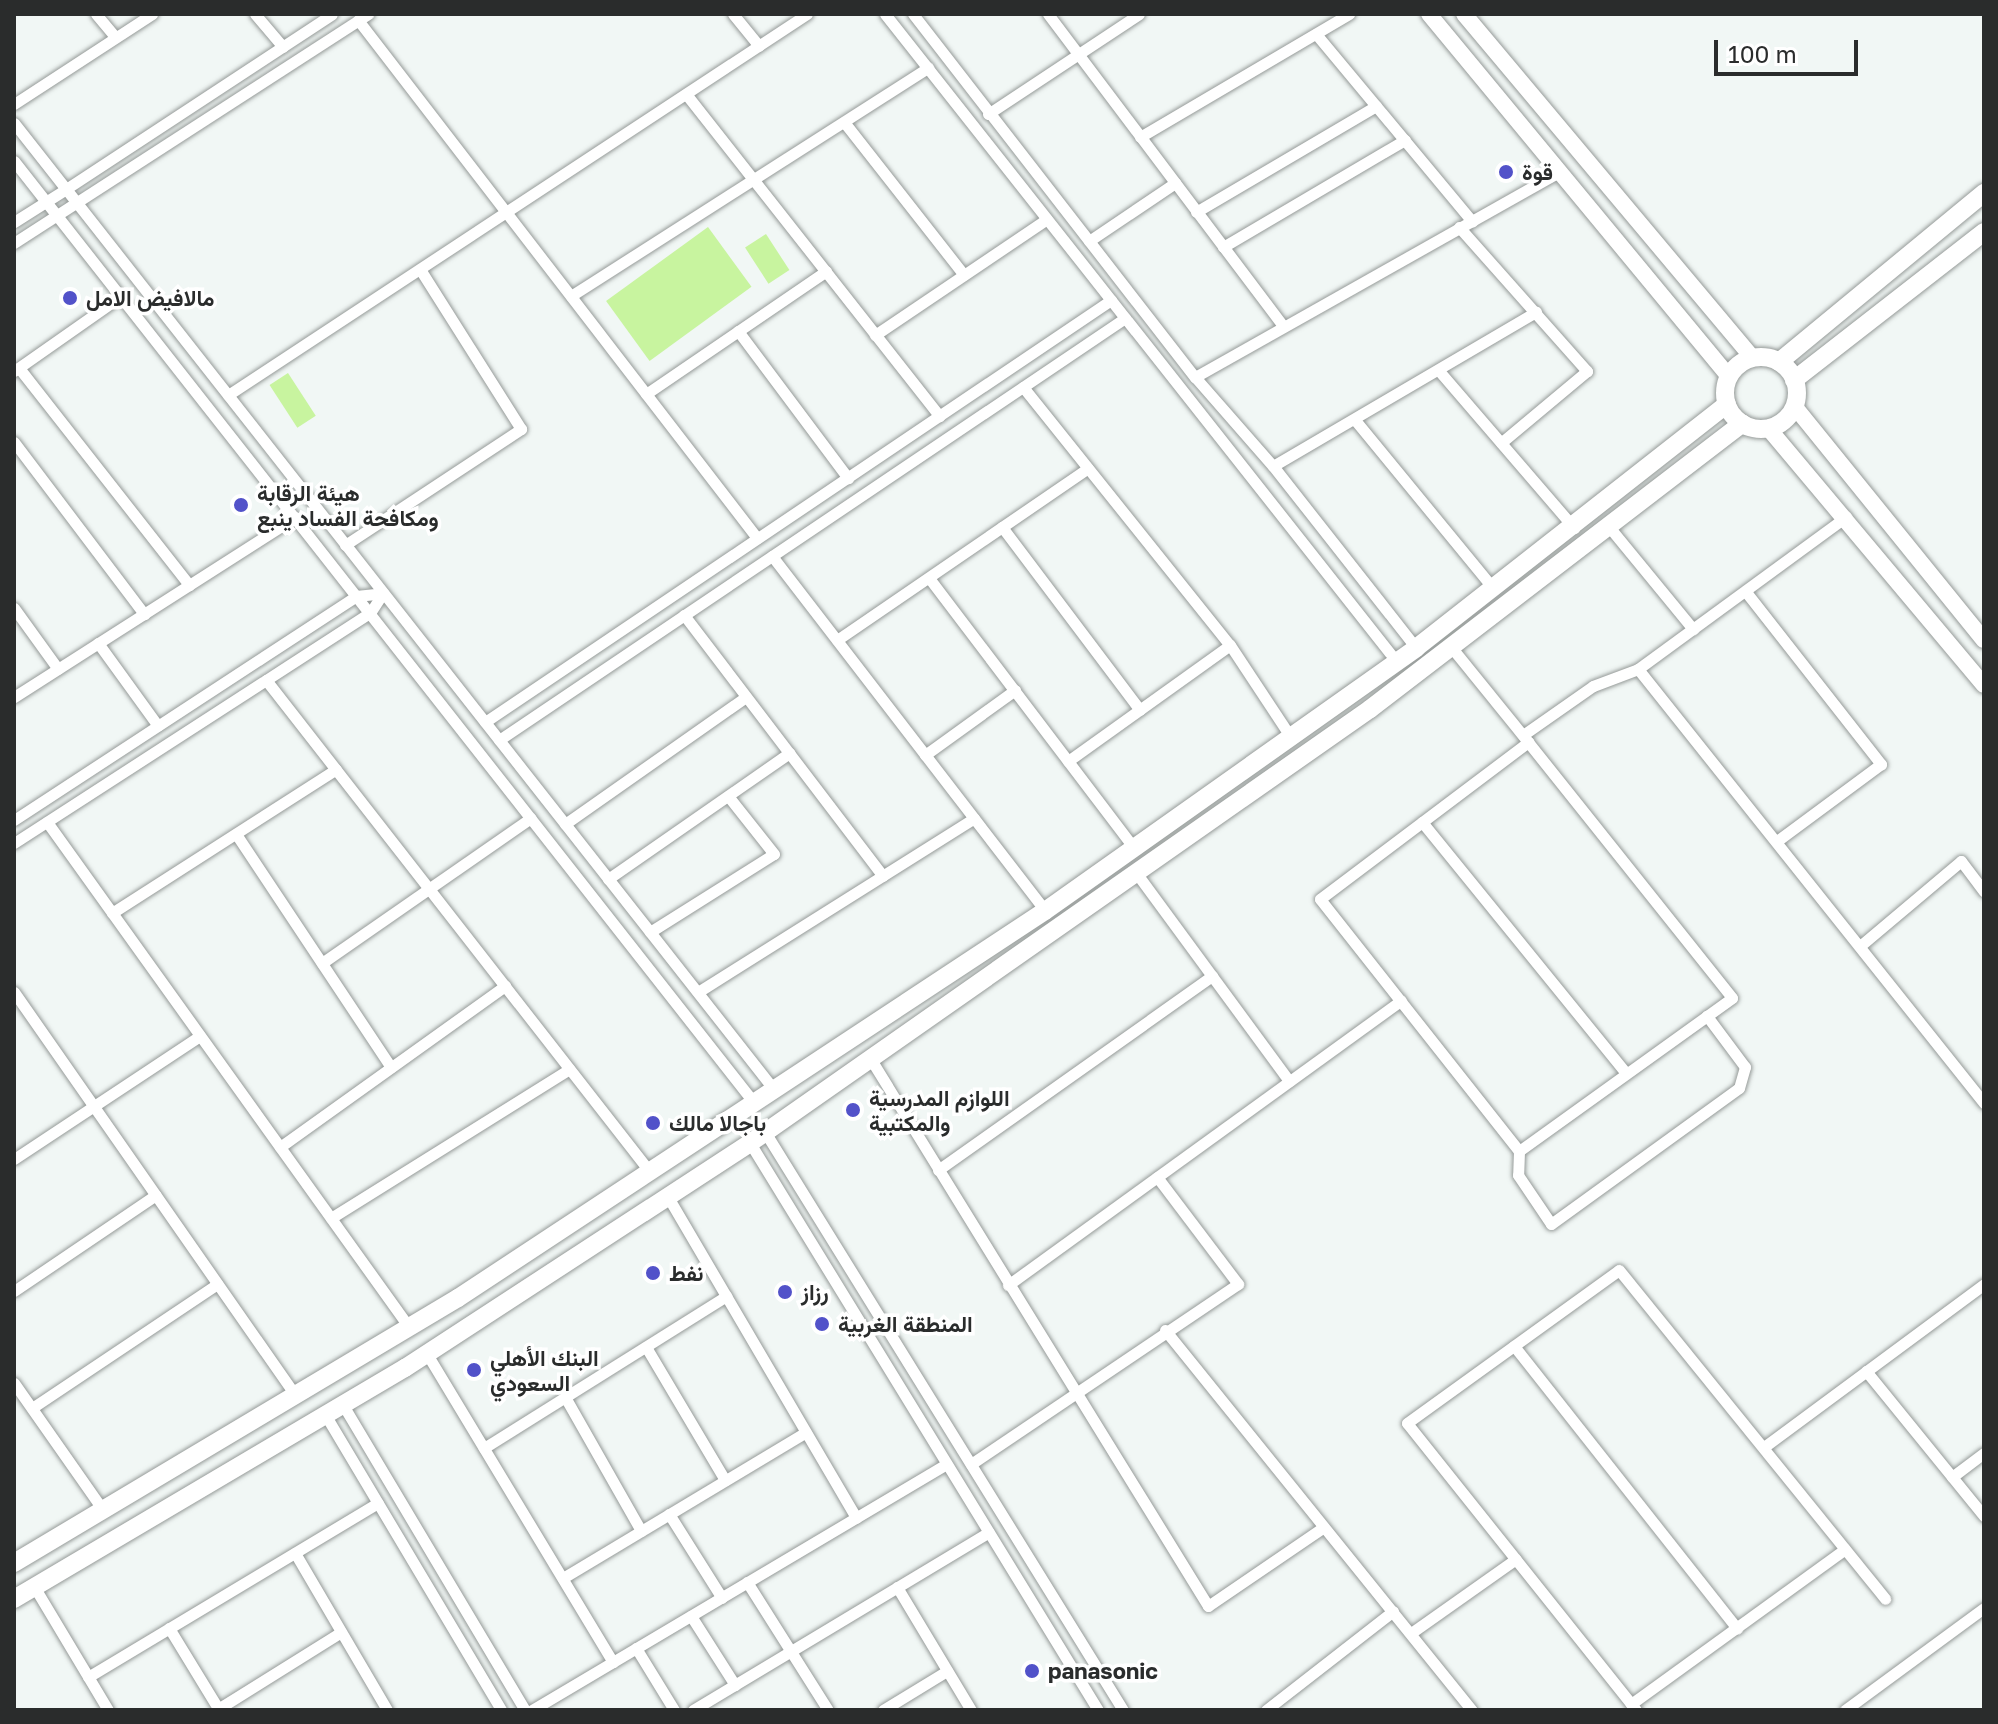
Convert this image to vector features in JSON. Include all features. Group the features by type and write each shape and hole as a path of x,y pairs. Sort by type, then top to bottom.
{"main road":[{"path":"1429,14 1729,376 1727,404 1742,424 1769,429 1984,685"},
{"path":"1464,14 1753,358 1779,362 1794,380 1795,407 1984,640"},
{"path":"1779,362 1984,193"},
{"path":"1794,380 1984,232"},
{"path":"1729,376 1753,358"},
{"path":"14,1563 409,1327 775,1091 1045,911 1416,648 1574,529 1727,404"},
{"path":"1769,429 1795,407"},
{"path":"14,1599 427,1354 758,1138 1137,874 1452,648 1742,424"}],"street":[{"path":"96,14 115,37"},
{"path":"14,104 152,14"},
{"path":"255,14 283,47"},
{"path":"14,222 332,14"},
{"path":"733,14 759,46"},
{"path":"228,395 807,14"},
{"path":"885,14 1397,662"},
{"path":"913,14 1195,377 1273,466 1416,648"},
{"path":"1048,14 1283,326"},
{"path":"988,114 1139,14"},
{"path":"1140,137 1349,14"},
{"path":"14,243 363,17 506,212 757,538"},
{"path":"1316,34 1472,221"},
{"path":"571,296 928,68"},
{"path":"686,94 939,416"},
{"path":"1196,212 1376,106"},
{"path":"844,122 964,275"},
{"path":"14,123 775,1091"},
{"path":"1223,247 1405,140"},
{"path":"14,161 755,1104"},
{"path":"1195,377 1560,171"},
{"path":"1089,241 1175,183"},
{"path":"875,335 1047,219"},
{"path":"1459,227 1587,371 1501,443"},
{"path":"345,545 521,429 420,269"},
{"path":"646,394 826,271"},
{"path":"121,296 17,369 189,585"},
{"path":"485,722 1111,300"},
{"path":"1273,466 1440,372 1536,312"},
{"path":"499,740 1125,318"},
{"path":"738,331 848,478"},
{"path":"1440,372 1574,529"},
{"path":"1023,387 1230,645 1290,736"},
{"path":"1355,420 1494,589"},
{"path":"14,442 144,614"},
{"path":"897,445 909,464"},
{"path":"837,640 1088,468"},
{"path":"14,697 295,517"},
{"path":"1707,1016 1745,1067 1739,1088 1551,1224 1518,1175 1519,1151 1320,899 1593,686 1638,669 1846,517"},
{"path":"1002,527 1140,710"},
{"path":"1610,528 1693,629"},
{"path":"772,556 1045,911"},
{"path":"929,578 1134,848"},
{"path":"1746,592 1881,764 1777,841"},
{"path":"14,820 356,596 383,593"},
{"path":"14,843 370,613 383,593"},
{"path":"14,608 58,669"},
{"path":"684,615 883,876"},
{"path":"98,643 158,726"},
{"path":"1068,761 1230,645"},
{"path":"1452,648 1732,998 1519,1151"},
{"path":"1638,669 1984,1103"},
{"path":"266,680 650,1172"},
{"path":"925,755 1015,690"},
{"path":"565,824 746,697"},
{"path":"608,879 789,753"},
{"path":"112,913 336,769"},
{"path":"650,932 774,854 728,796"},
{"path":"322,963 531,818"},
{"path":"698,992 974,818"},
{"path":"47,822 409,1327"},
{"path":"1422,822 1626,1073"},
{"path":"236,834 391,1067"},
{"path":"1860,946 1961,861 1984,891"},
{"path":"1137,874 1289,1081"},
{"path":"938,1170 1212,976"},
{"path":"280,1147 505,986"},
{"path":"16,999 295,1395"},
{"path":"1008,1285 1401,1000"},
{"path":"14,1159 200,1036"},
{"path":"870,1058 1208,1606 1324,1527"},
{"path":"331,1218 569,1069"},
{"path":"758,1138 947,1464 1098,1710"},
{"path":"758,1138 971,1464 1123,1710"},
{"path":"971,1464 1074,1391 1238,1284 1157,1177"},
{"path":"14,1291 156,1195"},
{"path":"668,1197 856,1518"},
{"path":"1845,1549 1634,1707 1407,1423 1619,1270 1764,1447 1885,1599"},
{"path":"32,1408 217,1284"},
{"path":"1764,1447 1984,1284"},
{"path":"484,1448 726,1296"},
{"path":"1165,1330 1472,1710"},
{"path":"1514,1346 1737,1628"},
{"path":"646,1347 725,1480"},
{"path":"427,1354 613,1662"},
{"path":"1866,1371 1984,1516"},
{"path":"14,1383 103,1510"},
{"path":"565,1397 641,1531"},
{"path":"343,1405 525,1710"},
{"path":"326,1416 501,1710"},
{"path":"563,1578 806,1432"},
{"path":"1952,1477 1984,1453"},
{"path":"532,1710 947,1464"},
{"path":"88,1677 378,1503"},
{"path":"669,1514 722,1598"},
{"path":"693,1710 989,1532"},
{"path":"295,1553 386,1709"},
{"path":"1411,1633 1516,1559"},
{"path":"747,1582 828,1710"},
{"path":"897,1587 971,1710"},
{"path":"35,1588 108,1710"},
{"path":"1845,1710 1984,1608"},
{"path":"1266,1710 1393,1611"},
{"path":"691,1616 735,1685"},
{"path":"169,1628 218,1709 341,1632"},
{"path":"636,1648 674,1710"},
{"path":"883,1710 947,1671"}],"green space":[{"path":"708,227 751,287 650,361 606,301"},
{"path":"766,234 789,270 768,284 745,248"},
{"path":"288,373 316,416 297,428 270,385"}],"place":[{"name":"قوة","path":"1506,172"},
{"name":"مالافيض الامل","path":"70,298"},
{"name":"هيئة الرقابة ومكافحة الفساد ينبع","path":"241,505"},
{"name":"اللوازم المدرسية والمكتبية","path":"853,1110"},
{"name":"باجالا مالك","path":"653,1123"},
{"name":"نفط","path":"653,1273"},
{"name":"رزاز","path":"785,1292"},
{"name":"المنطقة الغربية","path":"822,1324"},
{"name":"البنك الأهلي السعودي","path":"474,1370"},
{"name":"panasonic","path":"1032,1671"}]}
